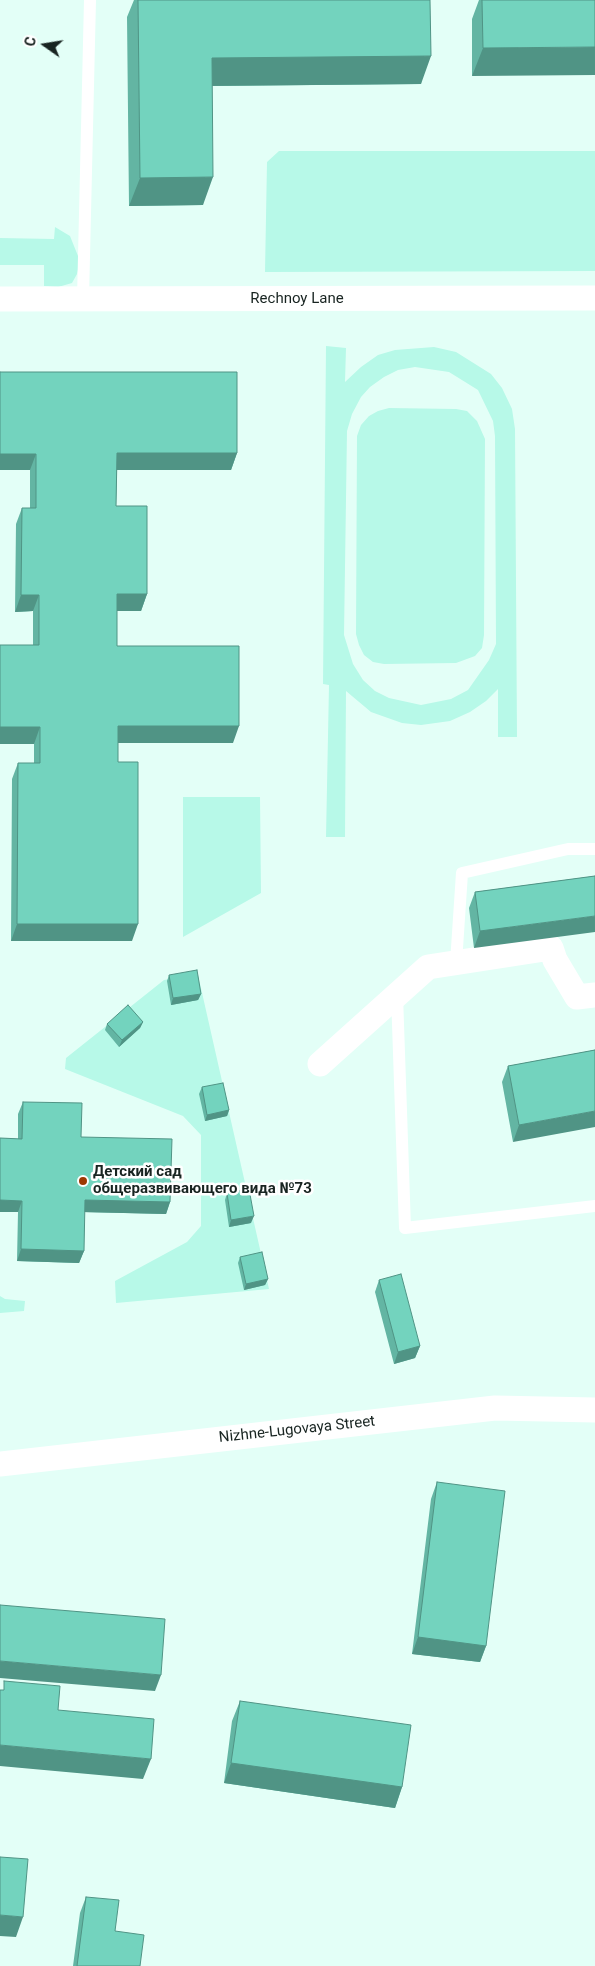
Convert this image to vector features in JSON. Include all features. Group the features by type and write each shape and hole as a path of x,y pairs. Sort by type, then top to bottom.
{"street":[{"name":"Rechnoy Lane","path":"0,300 595,298"},
{"path":"320,1064 428,967 551,948 555,960 577,997 595,995"},
{"name":"Nizhne-Lugovaya Street","path":"0,1464 495,1408 595,1410"}],"lane":[{"path":"83,299 90,0"},
{"path":"456,962 462,874 568,849 595,849"},
{"path":"397,995 405,1228 595,1206"}],"green space":[{"path":"279,151 595,151 595,271 265,272 267,162"},
{"path":"55,227 70,236 80,261 77,274 72,283 58,287 44,286 44,265 0,265 0,238 54,239"},
{"path":"326,346 346,348 345,382 378,355 395,350 434,347 456,352 491,374 502,388 512,409 515,429 517,737 498,737 498,689 486,701 470,712 450,721 421,725 402,723 371,712 346,691 345,837 326,837 329,685 323,684","holes":["415,367 449,372 478,390 493,421 495,436 496,644 489,660 468,690 451,699 421,705 389,698 375,691 363,680 353,664 344,635 347,431 352,414 361,397 370,387 384,377 398,370"]},
{"path":"389,408 456,409 467,411 477,421 485,439 484,635 482,648 475,656 456,663 384,664 373,662 364,655 356,634 357,436 361,425 369,416"},
{"path":"183,797 260,797 261,893 183,937"},
{"path":"198,975 269,1289 116,1303 115,1281 187,1242 201,1226 201,1135 183,1116 65,1069 66,1058 164,980"},
{"path":"0,1296 5,1299 25,1301 24,1311 0,1313"}],"building":[{"path":"138,0 430,0 431,56 212,58 213,177 140,178"},
{"path":"482,0 595,0 595,47 483,48"},
{"path":"0,372 237,372 237,453 117,453 116,506 147,506 147,594 117,594 117,646 239,646 239,726 118,726 118,762 138,762 138,924 17,924 18,763 40,763 40,727 0,727 0,645 39,645 39,595 21,595 22,508 36,508 36,454 0,454"},
{"path":"595,876 595,916 480,931 475,892"},
{"path":"197,970 201,994 173,998 169,975"},
{"path":"128,1005 143,1022 122,1040 107,1024"},
{"path":"595,1050 595,1111 519,1125 508,1066"},
{"path":"223,1083 229,1110 207,1115 202,1087"},
{"name":"Детский сад общеразвивающего вида №73","path":"23,1102 82,1103 81,1137 172,1139 170,1202 85,1200 84,1251 21,1249 22,1201 0,1200 0,1138 22,1139"},
{"path":"249,1189 254,1216 231,1220 227,1193"},
{"path":"262,1252 268,1279 246,1284 240,1257"},
{"path":"401,1274 420,1346 398,1352 379,1280"},
{"path":"437,1482 505,1491 486,1646 418,1637"},
{"path":"0,1605 165,1619 161,1675 0,1661"},
{"path":"4,1681 60,1686 58,1710 154,1719 151,1759 0,1745 0,1690 4,1690"},
{"path":"240,1701 411,1725 402,1787 231,1763"},
{"path":"0,1857 28,1859 23,1917 0,1915"},
{"path":"86,1897 119,1900 115,1931 144,1935 140,1966 77,1966"}],"place":[{"name":"Детский сад общеразвивающего вида №73","path":"83,1181"}]}
